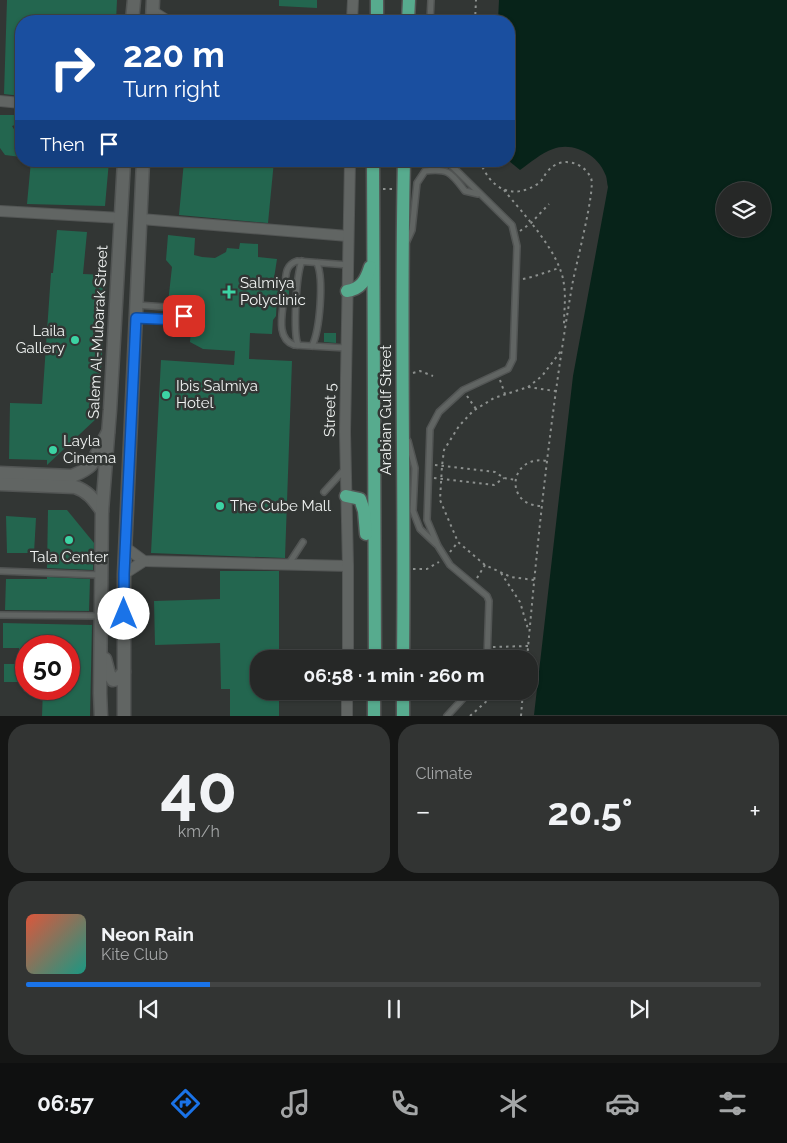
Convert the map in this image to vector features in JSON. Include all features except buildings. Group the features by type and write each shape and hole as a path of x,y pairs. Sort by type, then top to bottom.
{"main road":[{"path":"133,15 134,0"},
{"path":"377,0 377,15"},
{"path":"408,0 408,15"},
{"name":"Salem Al-Mubarak Street","path":"102,716 100,693 102,649 102,511 110,410 124,167"},
{"path":"124,712 124,574 143,167"},
{"name":"Arabian Gulf Street","path":"373,167 375,650"},
{"name":"Arabian Gulf Street","path":"404,167 402,252 404,650"},
{"path":"347,291 363,284 373,255"},
{"path":"110,410 115,434 121,437 130,433"},
{"path":"0,473 72,476 79,474 91,466 108,432"},
{"path":"79,474 85,475 87,479 87,485 82,489"},
{"path":"0,484 56,485 82,489 102,511"},
{"path":"346,496 354,496 360,499 364,511 369,566 374,576"},
{"path":"102,649 109,674 113,680 118,679 124,672"},
{"path":"100,693 111,692 116,695 124,712"},
{"path":"374,700 374,716"},
{"path":"403,700 403,716"}],"street":[{"path":"353,15 354,0"},
{"path":"0,101 15,102"},
{"name":"Street 5","path":"348,650 346,348 350,167"},
{"path":"0,211 121,218"},
{"path":"141,219 348,236"},
{"path":"125,547 144,561"},
{"path":"124,574 144,561 348,566"},
{"path":"348,700 348,716"}],"lane":[{"path":"430,15 431,0"},
{"path":"454,167 512,226 517,246 513,359 508,369 463,390 439,412 430,429 427,520 444,558 487,596 489,601 487,647"},
{"path":"402,252 412,230 416,183 425,171 439,169 453,175 465,191 479,194"},
{"path":"285,286 286,274 289,266 293,263 302,261 348,265"},
{"path":"298,346 296,332 299,274 302,261"},
{"path":"312,346 318,325 320,275 318,262"},
{"path":"284,296 283,334 287,341 298,346 346,348"},
{"path":"178,308 184,314 178,320 136,311 178,308"},
{"path":"402,419 415,468 413,511 420,529 438,546"},
{"path":"324,492 346,469"},
{"path":"288,565 303,542"},
{"path":"0,571 102,575"},
{"path":"0,615 102,616"},
{"path":"447,716 462,700"}],"path":[{"path":"475,15 476,0"},
{"path":"482,167 496,187 510,192 526,190 541,182 548,171 558,163 573,162 584,168 592,180 592,192 576,262 564,332 541,506 527,650"},
{"path":"373,189 404,188"},
{"path":"504,190 541,235 555,258 564,283 564,332"},
{"path":"514,235 531,223 550,204"},
{"path":"516,280 532,278 559,268"},
{"path":"534,580 511,577 485,565 458,542 440,500 440,479 444,450 459,426 476,409 505,394 528,387 542,376 562,350"},
{"path":"402,378 420,371 433,376"},
{"path":"498,374 505,394"},
{"path":"528,387 556,391"},
{"path":"463,390 476,409"},
{"path":"541,506 525,502 516,488 516,480 518,472 523,465 530,461 547,461"},
{"path":"429,464 495,472 504,478 516,480"},
{"path":"428,477 494,486 504,478"},
{"path":"404,568 427,569 444,558 458,542"},
{"path":"474,584 485,565"},
{"path":"499,572 520,602 529,631"},
{"path":"487,647 528,646"},
{"path":"470,716 488,700"},
{"path":"521,716 522,700"}],"shaded area":[{"path":"499,0 787,0 787,715 534,715 536,700 538,700 538,680 573,376 608,187 603,168 591,156 577,148 561,147 540,156 520,170 515,166 515,15 498,15"}],"place":[{"name":"Salmiya Polyclinic","path":"229,292"},
{"name":"Laila Gallery","path":"75,340"},
{"name":"Ibis Salmiya Hotel","path":"166,395"},
{"name":"Layla Cinema","path":"53,450"},
{"name":"The Cube Mall","path":"220,506"},
{"name":"Tala Center","path":"69,540"}],"route":[{"path":"124,614 124,574 136,318 180,320 184,316"}]}
